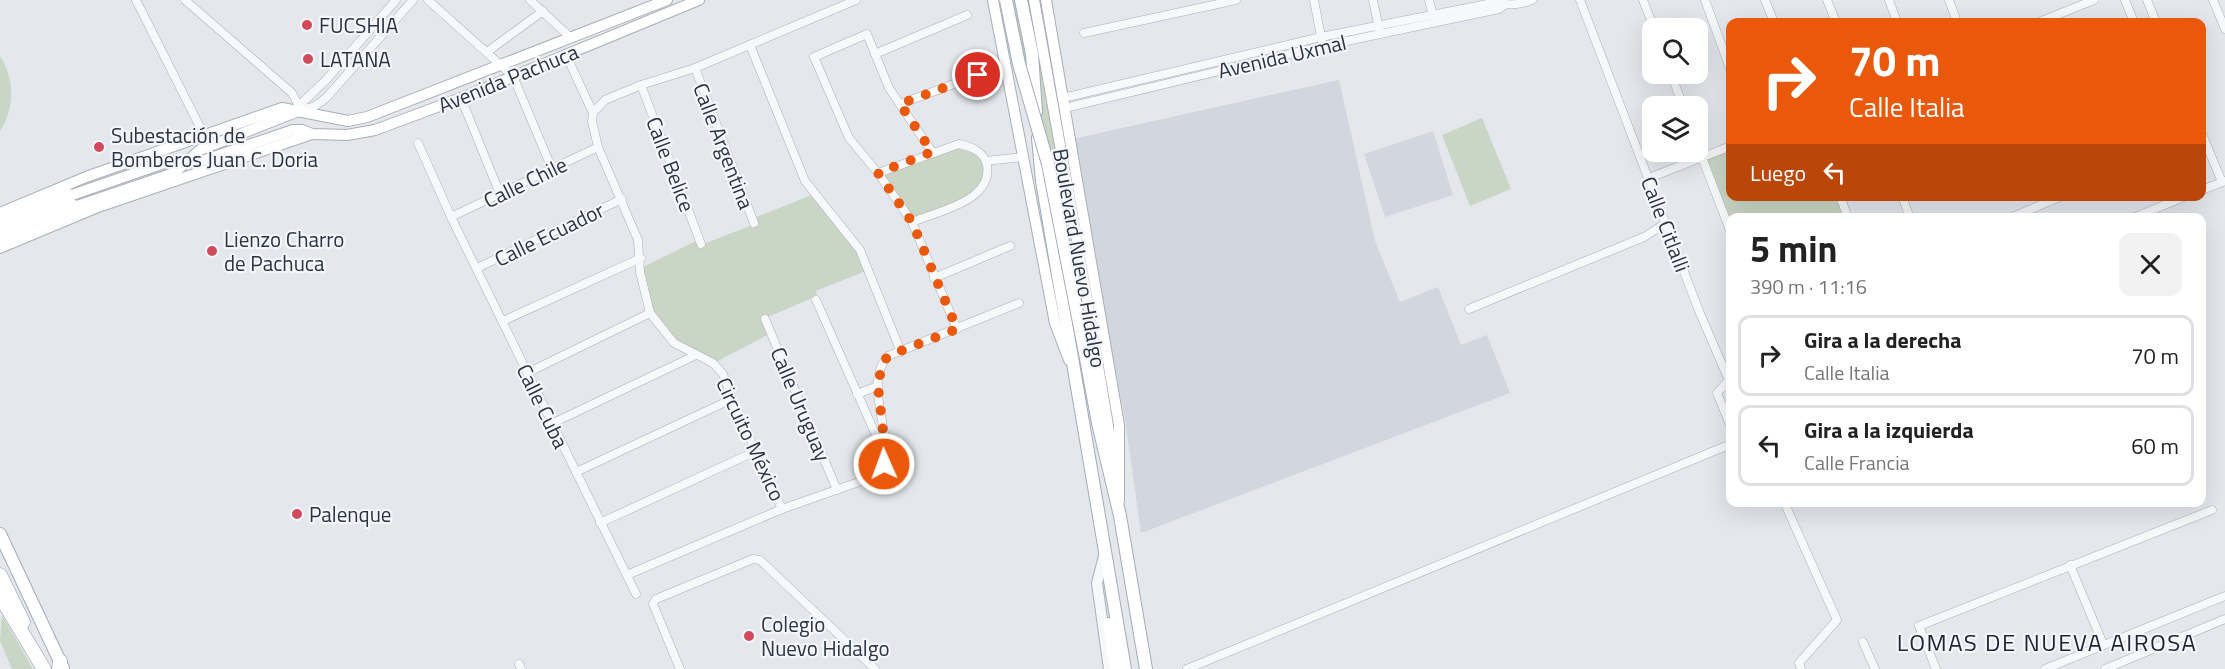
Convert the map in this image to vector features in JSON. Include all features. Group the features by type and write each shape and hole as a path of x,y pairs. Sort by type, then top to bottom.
{"highway":[{"path":"0,225 71,202"},
{"path":"0,238 71,202"},
{"path":"0,575 23,621 30,647"},
{"path":"0,596 44,669"}],"main road":[{"name":"Avenida Pachuca","path":"0,213 86,177 282,108 348,121 367,117 667,0"},
{"name":"Avenida Pachuca","path":"188,160 205,160 293,130 302,130 312,134 347,135 375,130 461,98 699,0"},
{"name":"Boulevard Nuevo Hidalgo","path":"993,0 1055,323 1073,368"},
{"name":"Boulevard Nuevo Hidalgo","path":"1006,0 1019,64 1048,164 1098,423 1120,516"},
{"name":"Boulevard Nuevo Hidalgo","path":"1021,0 1032,54 1041,174 1125,669"},
{"name":"Boulevard Nuevo Hidalgo","path":"1034,0 1107,419 1120,516 1146,669"},
{"path":"1046,0 1119,425 1120,516"},
{"path":"1044,51 1060,80"},
{"path":"0,248 98,207 312,134 301,110 200,150 174,173 71,202"},
{"path":"0,534 61,666"},
{"path":"1105,552 1103,586 1116,669"}],"street":[{"path":"136,0 204,135"},
{"path":"185,0 292,93 301,110"},
{"path":"301,110 303,102 326,80 396,0"},
{"path":"301,110 315,106 326,98 413,0"},
{"path":"428,0 513,76 552,169"},
{"path":"530,0 571,38"},
{"path":"593,113 605,100 641,85 694,68 856,0"},
{"path":"1084,33 1236,0"},
{"path":"1314,0 1323,46"},
{"path":"1373,0 1380,34"},
{"path":"1429,0 1433,18"},
{"name":"Avenida Uxmal","path":"1064,103 1321,37 1499,4 1522,4 1532,0"},
{"name":"Calle Citlalli","path":"1580,0 1699,311 1726,372"},
{"path":"1643,0 1650,18"},
{"path":"1705,0 1726,57"},
{"path":"1765,0 1772,18"},
{"path":"1827,0 1834,18"},
{"path":"1889,0 1896,18"},
{"path":"1949,0 1956,18"},
{"path":"2048,18 2094,0"},
{"path":"2125,0 2132,18"},
{"path":"2147,0 2154,18"},
{"path":"2213,0 2225,29"},
{"path":"487,52 543,11"},
{"path":"875,54 967,15"},
{"name":"Avenida Uxmal","path":"1064,103 1380,34 1433,18"},
{"path":"932,152 889,88 867,34 814,57 849,138 878,173 912,222 957,329"},
{"path":"750,45 805,181 860,250 901,352"},
{"name":"Circuito México","path":"568,59 593,113 593,130 598,147 638,240 640,273 650,313 675,343 713,363 723,374 782,509 873,477 880,471 886,458"},
{"name":"Calle Argentina","path":"694,68 754,223"},
{"path":"900,104 978,75"},
{"name":"Calle Belice","path":"641,85 701,244"},
{"path":"461,98 500,194"},
{"path":"2206,143 2223,181 2206,188"},
{"name":"Calle Cuba","path":"418,144 551,424 636,594"},
{"path":"878,173 959,144 972,147 981,153 986,161 988,176 982,189 972,198 912,222"},
{"name":"Calle Chile","path":"451,217 598,147"},
{"path":"1708,156 1726,148"},
{"path":"986,161 1023,157"},
{"path":"1648,178 1691,162"},
{"path":"1704,162 1726,220"},
{"name":"Calle Ecuador","path":"477,268 622,199"},
{"path":"2022,213 2050,201"},
{"path":"2145,213 2174,201"},
{"path":"1469,309 1644,237 1666,223"},
{"path":"934,278 1010,246"},
{"path":"503,321 640,258"},
{"path":"816,300 886,458"},
{"path":"886,458 878,386 882,364 888,356 1019,303"},
{"path":"527,373 650,313"},
{"name":"Calle Uruguay","path":"765,319 837,490"},
{"path":"551,424 696,355"},
{"path":"1726,385 1718,393 1726,414"},
{"path":"857,394 878,386"},
{"path":"576,472 732,399"},
{"path":"1187,669 1726,446"},
{"path":"600,523 756,451"},
{"path":"1786,507 1837,620 1799,663 1801,669"},
{"path":"627,575 782,509"},
{"path":"1936,669 1919,626 2212,510"},
{"path":"1105,552 1097,583 1109,669"},
{"path":"680,669 653,604 656,599 753,559 760,560 874,669"},
{"path":"2070,565 2103,644"},
{"path":"2044,669 2225,596"},
{"path":"2104,669 2225,619"},
{"path":"1863,642 1875,669"}],"shaded area":[{"path":"1339,80 1375,241 1400,302 1438,287 1461,345 1487,335 1510,393 1141,533 1125,419 1068,140"},
{"path":"1433,131 1453,195 1385,217 1364,154"}],"green space":[{"path":"1002,0 1029,0 1060,173 1058,178 1040,114 1037,58 1014,62"},
{"path":"0,56 11,84 11,103 0,131"},
{"path":"1482,118 1511,189 1470,206 1442,135"},
{"path":"959,144 981,153 988,176 972,198 912,222 878,173"},
{"path":"1726,151 1726,201 1839,201 1843,213 1727,213 1706,162 1708,158"},
{"path":"812,195 851,233 868,270 816,291 817,296 763,319 769,334 714,363 675,342 651,312 641,268 698,240 701,245 755,224 754,218"},
{"path":"2,615 33,669 12,669 0,641"}],"place":[{"name":"FUCSHIA","path":"307,25"},
{"name":"LATANA","path":"308,59"},
{"name":"Subestación de Bomberos Juan C. Doria","path":"99,147"},
{"name":"Lienzo Charro de Pachuca","path":"212,251"},
{"name":"Palenque","path":"297,514"},
{"name":"Colegio Nuevo Hidalgo","path":"749,636"}],"district":[{"name":"LOMAS DE NUEVA AIROSA","path":"2047,642"}],"route":[{"path":"884,464 886,458 878,386 882,364 888,356 957,329 912,222 878,173 932,152 900,104 978,75"}]}
